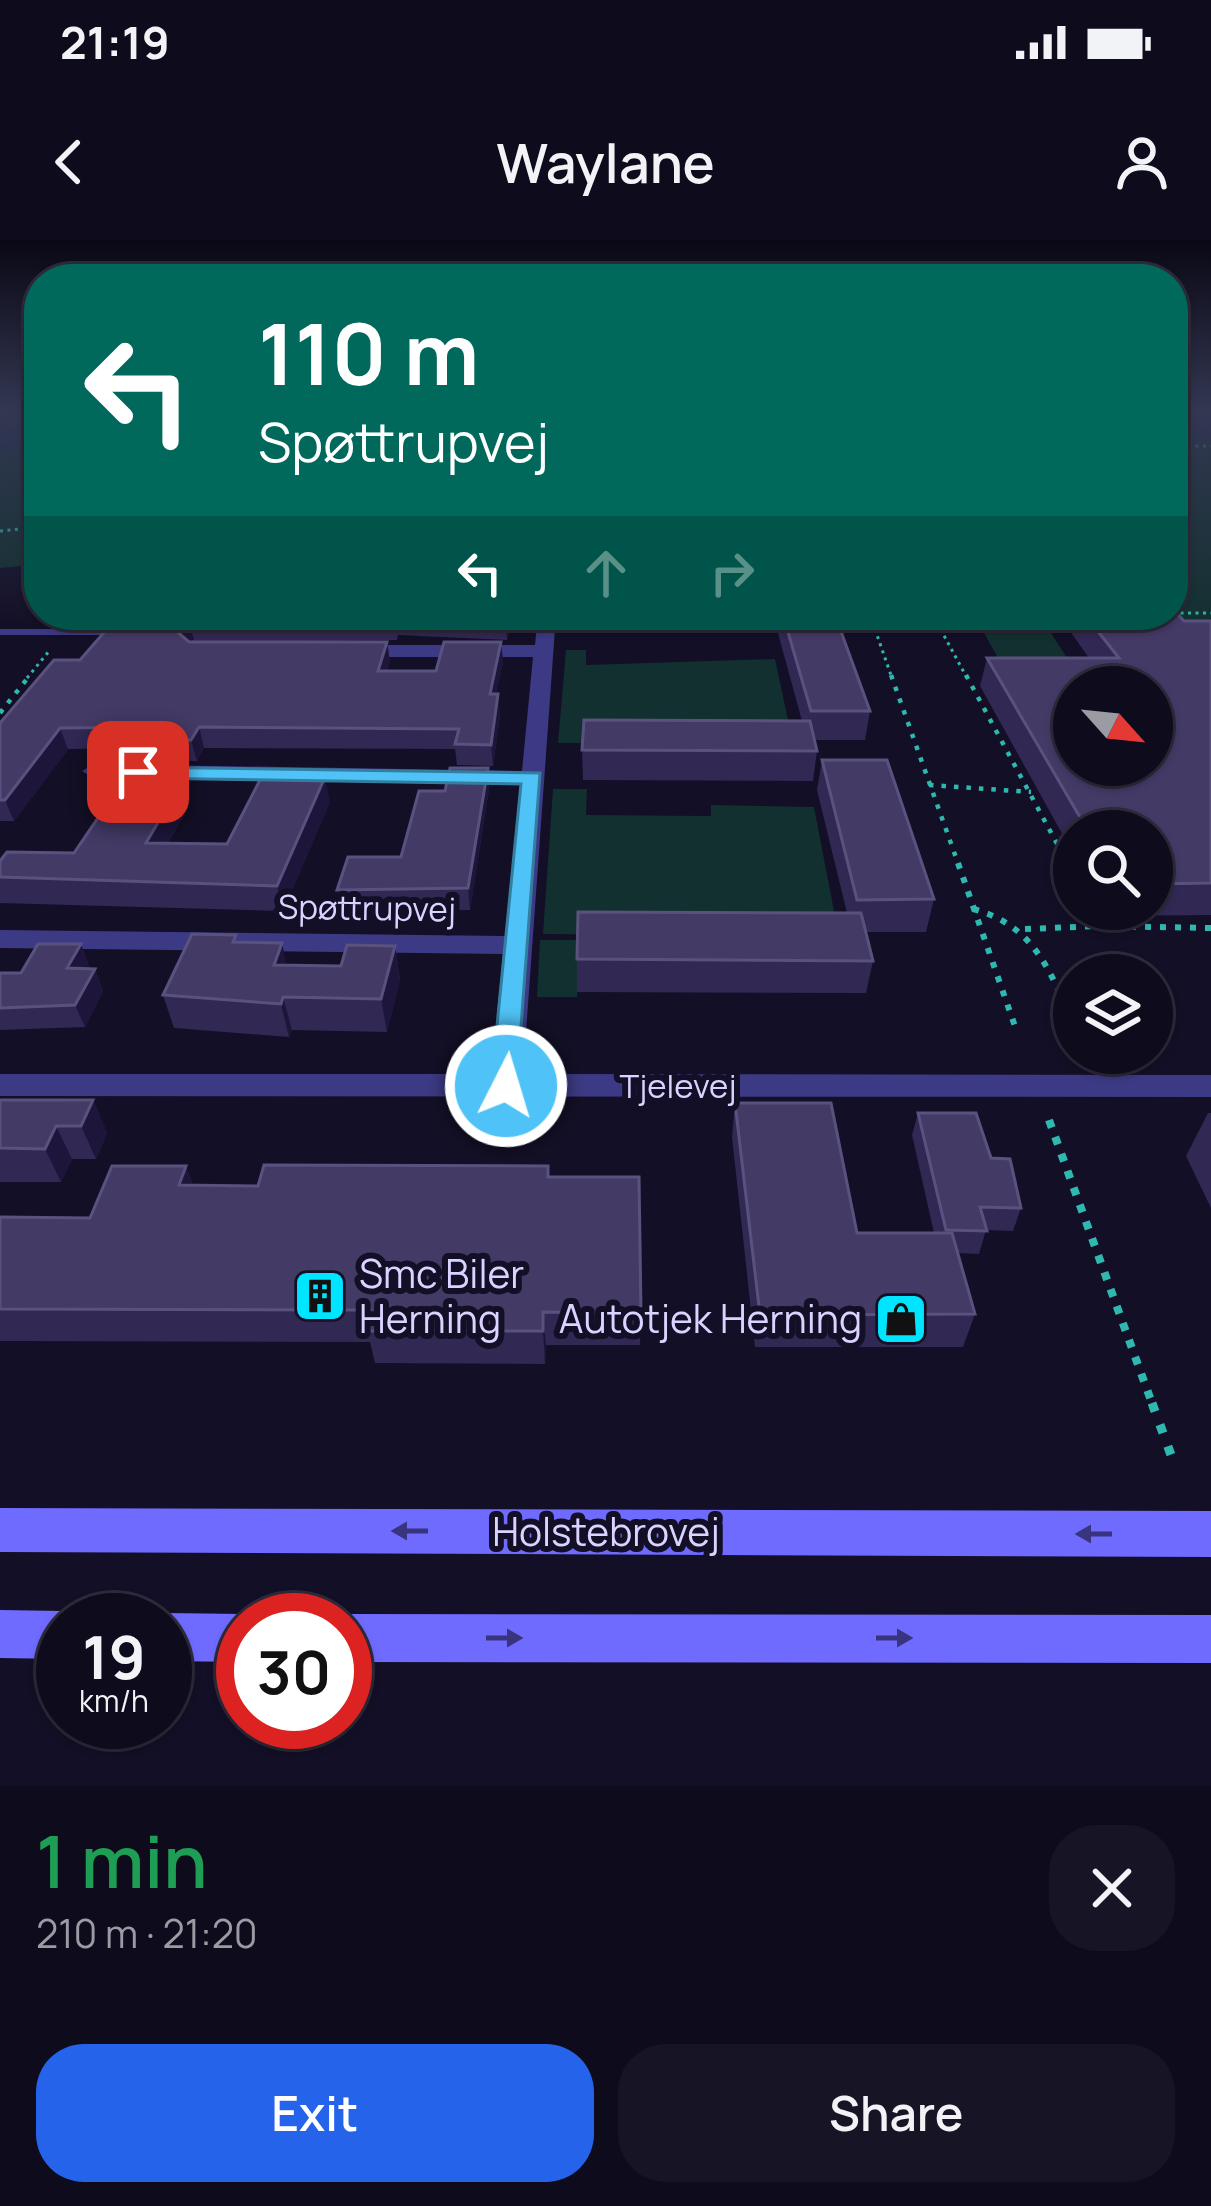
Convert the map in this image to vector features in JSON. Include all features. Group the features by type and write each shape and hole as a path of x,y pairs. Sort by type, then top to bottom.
{"main road":[{"name":"Holstebrovej","path":"0,1530 1211,1534"},
{"path":"0,1634 36,1635"},
{"path":"372,1638 1211,1639"}],"street":[{"path":"506,1086 546,630"},
{"path":"336,651 544,651"},
{"path":"94,771 532,778"},
{"name":"Spøttrupvej","path":"0,939 518,945"},
{"name":"Tjelevej","path":"0,1085 1211,1085"}],"lane":[{"path":"0,632 145,633"}],"path":[{"path":"875,630 1017,1032"},
{"path":"941,630 1053,836"},
{"path":"0,713 56,642"},
{"path":"929,785 1030,792"},
{"path":"972,909 1001,914 1025,929 1053,984"},
{"path":"1173,927 1211,928"},
{"path":"1025,929 1053,928"},
{"path":"1049,1120 1171,1455"}],"green space":[{"path":"0,484 24,484 24,566 0,568"},
{"path":"1188,484 1211,484 1211,624 1188,624"},
{"path":"984,633 1051,633 1072,666 1053,666 1053,675 1007,674"},
{"path":"566,650 586,650 586,665 775,659 793,743 558,743"},
{"path":"553,789 587,789 586,815 711,816 711,805 814,807 839,937 543,934"},
{"path":"540,940 579,940 577,997 537,997"}],"building":[{"path":"1188,621 1211,621 1211,883 1173,884 1173,810 1076,810 1062,786 1173,786 1173,666 1053,666 1053,771 987,658 1119,658 1097,630 1188,630"},
{"path":"106,630 175,630 189,642 387,642 378,671 436,671 444,642 501,642 490,694 498,694 491,745 455,744 459,729 199,727 191,740 154,740 162,727 60,728 5,800 0,800 0,723 54,660 80,660"},
{"path":"787,630 840,630 870,711 811,711"},
{"path":"584,720 810,721 817,751 582,750"},
{"path":"138,759 177,760 157,792 176,792 146,843 227,844 262,776 325,777 277,886 0,877 0,861 7,852 74,853"},
{"path":"822,760 887,760 934,899 857,900"},
{"path":"450,768 488,768 468,888 337,890 348,857 401,857 419,791 445,791"},
{"path":"578,912 861,913 873,961 577,959"},
{"path":"192,934 236,935 233,942 282,943 274,965 341,966 347,945 395,946 381,999 283,997 281,1004 163,995"},
{"path":"38,944 81,944 67,968 95,969 75,1005 0,1008 0,973 21,973"},
{"path":"0,1100 93,1100 81,1126 56,1126 45,1149 0,1148"},
{"path":"735,1103 831,1103 857,1233 952,1233 975,1314 760,1315"},
{"path":"918,1113 976,1113 991,1158 1010,1159 1021,1208 980,1207 987,1231 946,1230"},
{"name":"Smc Biler Herning","path":"264,1165 548,1166 548,1177 639,1177 641,1313 543,1312 543,1331 367,1331 370,1310 0,1309 0,1217 90,1218 112,1166 186,1166 179,1185 258,1186"}],"place":[{"name":"Smc Biler Herning","path":"320,1296"},
{"name":"Autotjek Herning","path":"901,1319"}],"route":[{"path":"138,772 532,778 506,1086"}]}
